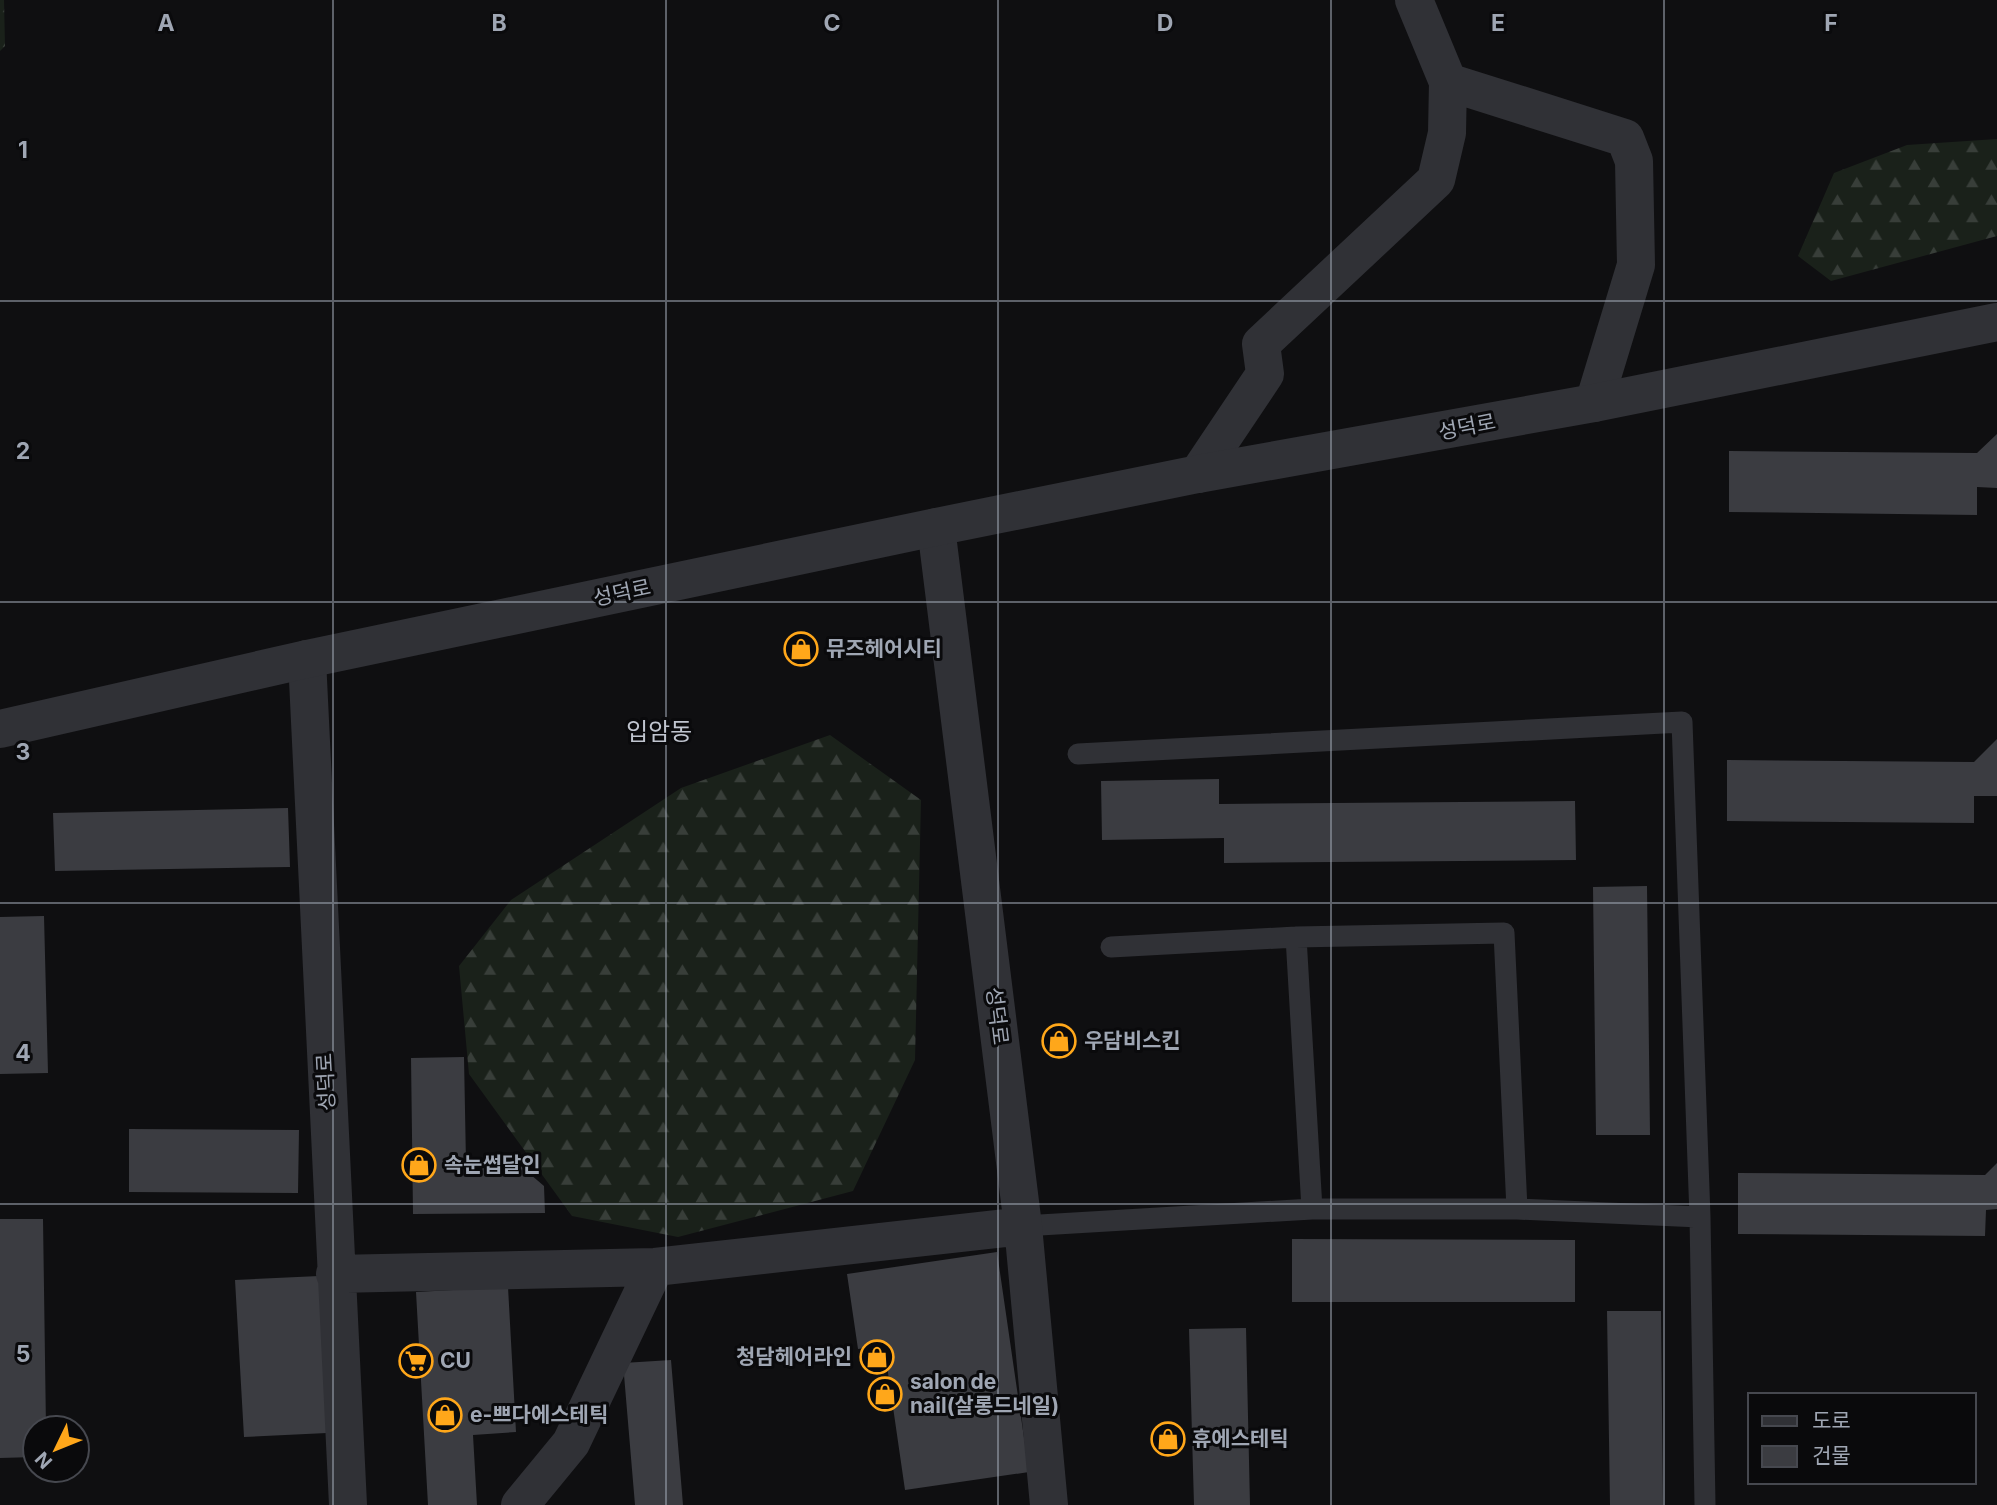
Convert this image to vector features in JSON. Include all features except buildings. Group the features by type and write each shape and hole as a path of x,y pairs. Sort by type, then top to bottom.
{"street":[{"path":"1198,474 1265,374 1261,344 1436,180 1447,133 1448,82 1414,0"},
{"path":"1448,82 1625,138 1634,162 1636,265 1594,403"},
{"name":"성덕로","path":"0,729 307,659 936,527 1198,474 1594,403 1997,322"},
{"name":"성덕로","path":"936,527 1023,1226 1049,1505"},
{"name":"성덕로","path":"307,659 348,1505"},
{"path":"335,1274 655,1267 1023,1226"},
{"path":"520,1505 570,1443 655,1267"}],"lane":[{"path":"1077,754 1682,722 1700,1217 1705,1505"},
{"path":"1111,947 1296,937 1503,933 1517,1209"},
{"path":"1296,937 1312,1209"},
{"path":"1023,1226 1312,1209 1517,1209 1700,1217"}],"green space":[{"path":"0,0 4,0 5,46 0,51"},
{"path":"1997,139 1997,236 1831,281 1798,256 1834,173 1907,145"},
{"path":"830,735 921,800 915,1060 853,1191 678,1237 572,1216 469,1074 459,966 511,900 681,788"}],"place":[{"name":"뮤즈헤어시티","path":"801,649"},
{"name":"우담비스킨","path":"1059,1041"},
{"name":"속눈썹달인","path":"419,1165"},
{"name":"청담헤어라인","path":"877,1357"},
{"name":"CU","path":"416,1361"},
{"name":"salon de nail(살롱드네일)","path":"885,1394"},
{"name":"e-쁘다에스테틱","path":"445,1415"},
{"name":"휴에스테틱","path":"1168,1439"}],"district":[{"name":"입암동","path":"659,732"}]}
